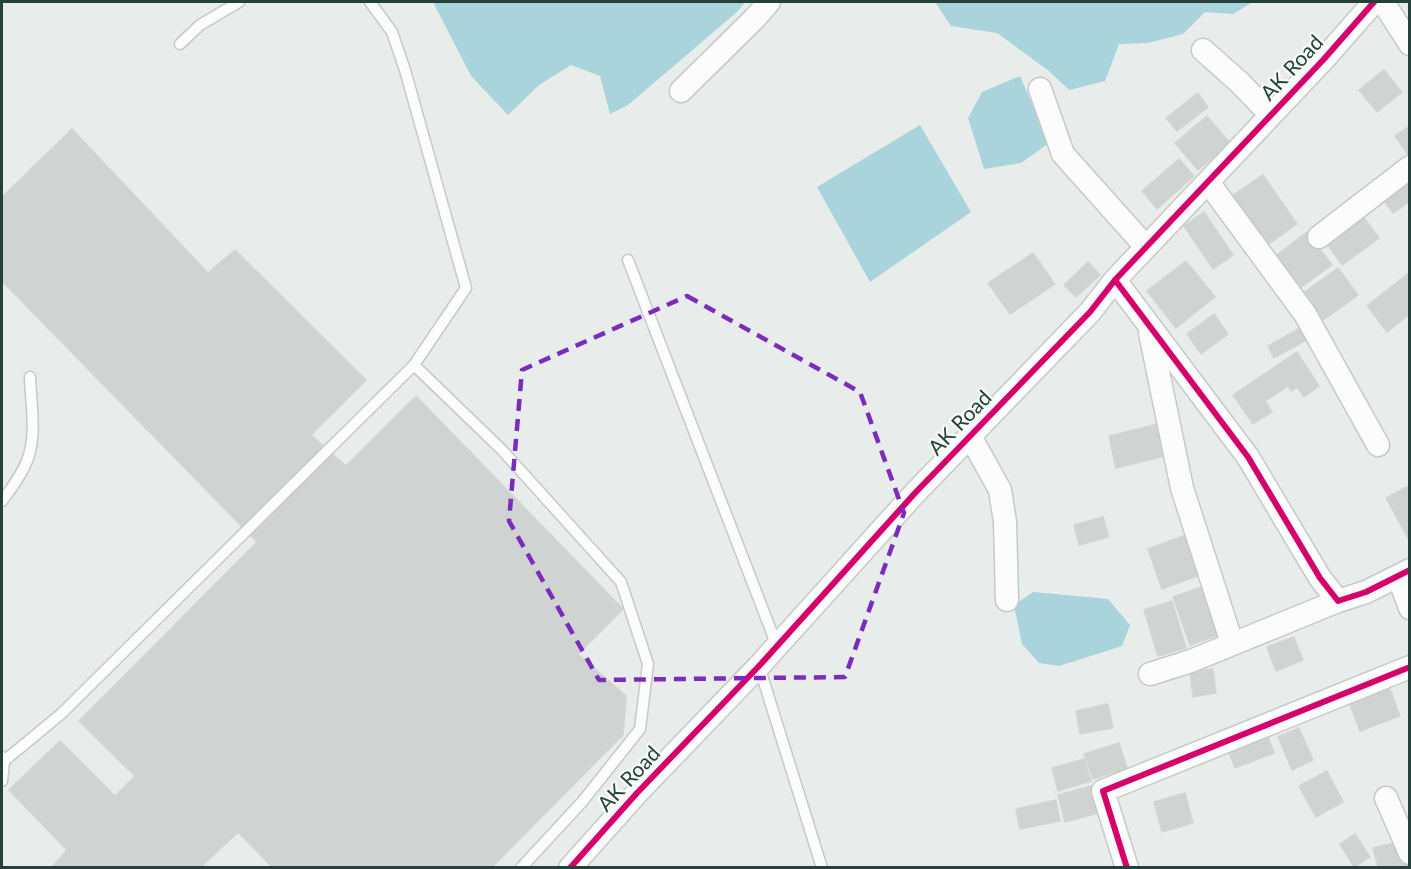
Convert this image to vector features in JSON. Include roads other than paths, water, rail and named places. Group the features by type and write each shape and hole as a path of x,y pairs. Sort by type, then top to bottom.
{"street":[{"path":"681,91 769,2"},
{"name":"AK Road","path":"570,867 637,793 759,666 915,492 1089,312 1115,280 1374,2"},
{"path":"1383,2 1410,44"},
{"path":"1203,50 1239,82 1270,115"},
{"path":"1040,88 1063,154 1146,247"},
{"path":"1319,237 1410,167"},
{"path":"1208,182 1305,314 1377,445"},
{"path":"1115,280 1248,457 1320,578 1338,601"},
{"path":"1148,326 1182,488 1232,644"},
{"path":"970,436 1000,490 1005,522 1007,600"},
{"path":"1150,674 1191,661 1338,601 1366,592 1404,573 1410,608"},
{"path":"1127,867 1103,791 1410,667"},
{"path":"1386,798 1410,853"}],"lane":[{"path":"180,44 200,25 239,2"},
{"path":"2,781 3,759 61,714 414,365 466,288 393,32 370,2"},
{"path":"628,260 777,646"},
{"path":"414,365 502,450 621,582 648,664 640,729 582,802 521,867"},
{"path":"2,501 27,461 32,437 30,377"},
{"path":"759,666 822,867"}],"water":[{"path":"433,2 745,2 737,12 628,105 610,114 600,76 571,65 539,85 508,115 471,76"},
{"path":"935,2 1253,2 1233,14 1205,12 1183,34 1148,43 1119,44 1105,81 1069,90 1049,71 997,33 951,26"},
{"path":"1020,76 1049,143 1021,163 984,169 968,118 982,92"},
{"path":"920,125 971,212 870,282 817,187"},
{"path":"1033,592 1108,599 1130,625 1122,646 1059,666 1039,663 1022,644 1014,605"}]}
